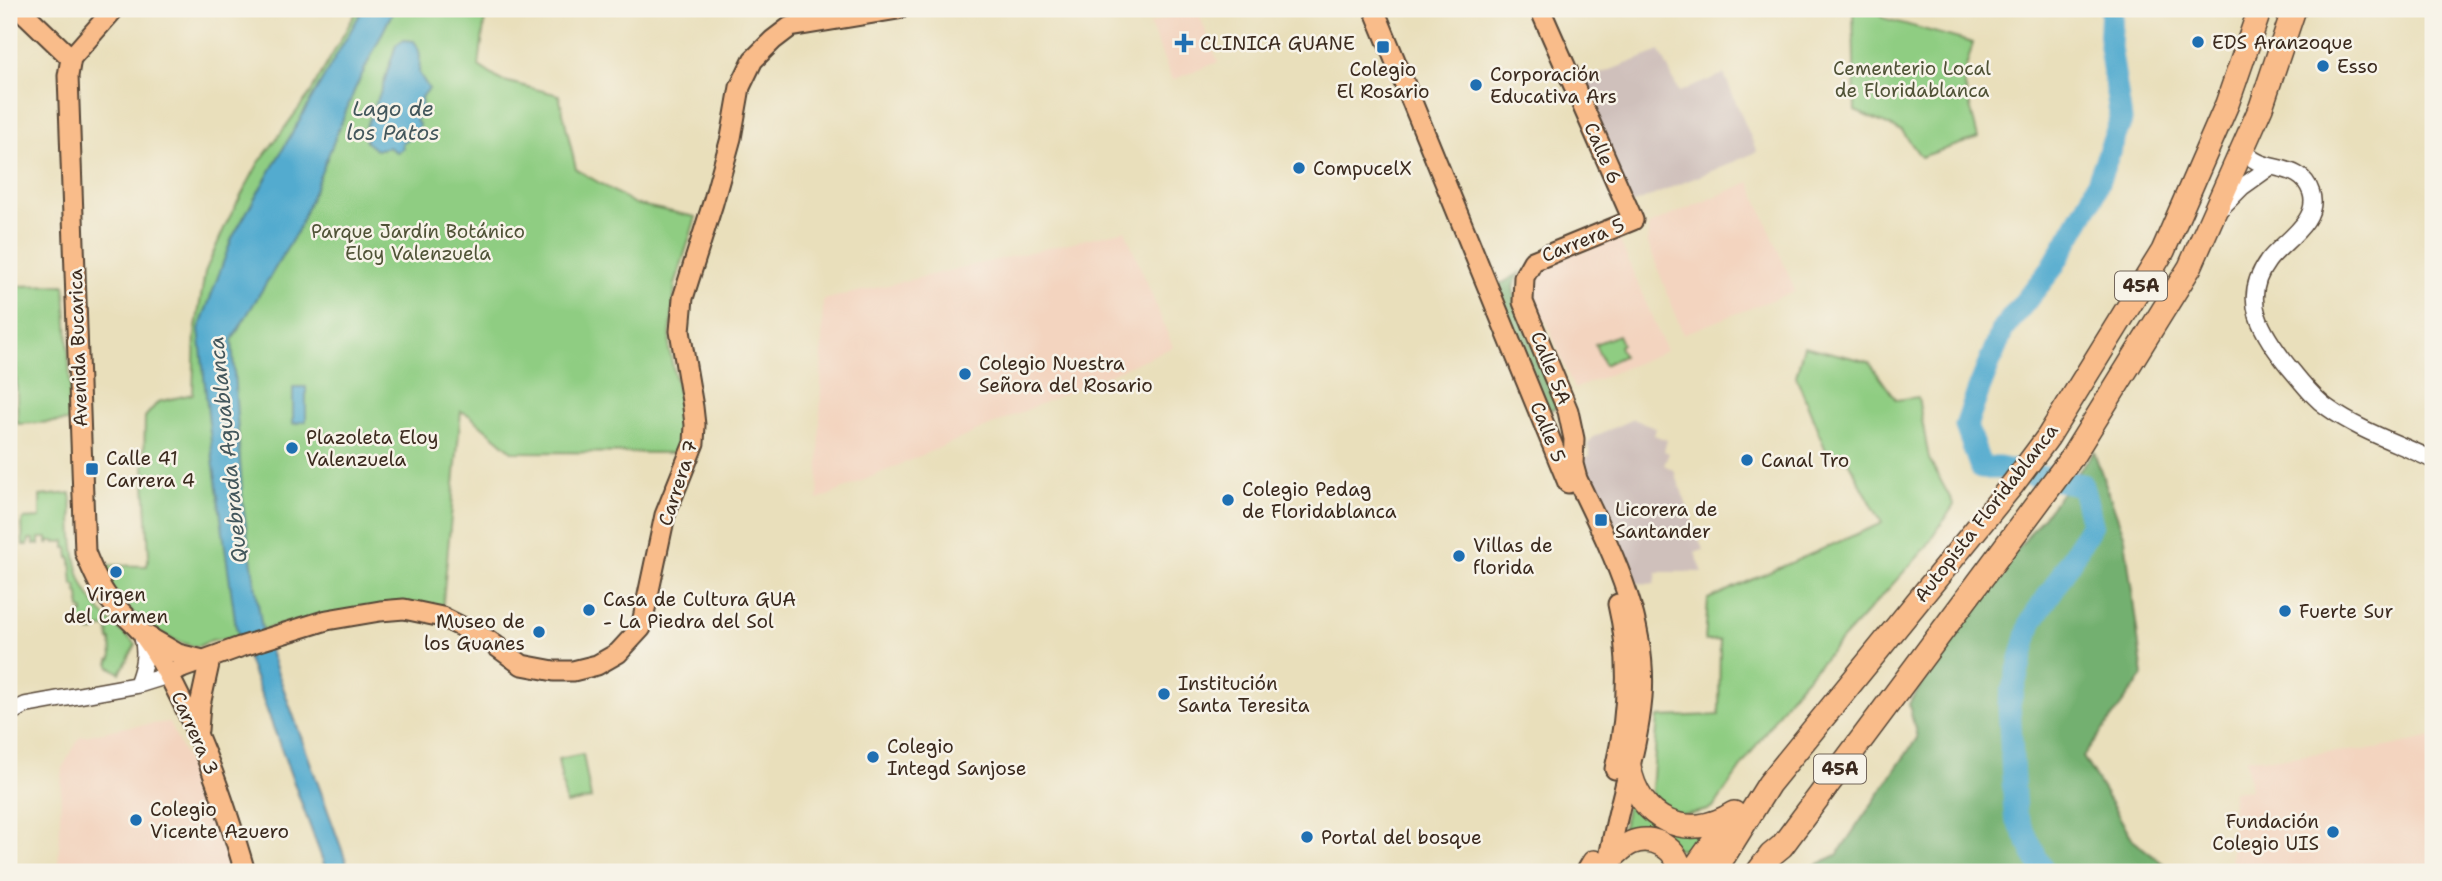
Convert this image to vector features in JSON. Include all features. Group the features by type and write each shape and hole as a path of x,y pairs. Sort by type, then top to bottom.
{"highway":[{"name":"Autopista Floridablanca","path":"1714,872 1769,784 2013,484 2048,437 2163,251 2227,104 2260,9"},
{"name":"Autopista Floridablanca","path":"1758,872 1771,855 1783,846 2072,457 2190,267 2265,96 2294,9"},
{"path":"1629,766 1631,779 1643,802 1662,819 1674,824 1699,827 1712,825 1734,813"},
{"name":"45A","path":"1692,872 1734,813 1769,784"},
{"path":"1598,868 1639,840 1655,841 1674,854 1681,872"},
{"name":"45A","path":"1767,872 1783,846"}],"main road":[{"path":"20,9 71,58 114,9"},
{"name":"Carrera 7","path":"173,674 182,668 268,640 341,618 380,611 404,610 442,617 494,644 522,665 554,671 573,671 597,665 618,653 641,628 665,515 694,443 693,408 680,331 683,298 731,138 740,87 753,60 790,27 898,9"},
{"name":"Calle 5","path":"1374,9 1463,230 1615,592 1624,639 1627,681 1620,747 1598,868"},
{"name":"Calle 6","path":"1540,9 1633,220"},
{"name":"Avenida Bucarica","path":"71,58 68,86 85,552 107,597 142,632 173,674"},
{"name":"Carrera 5","path":"1533,261 1633,220"},
{"name":"Calle 5A","path":"1533,261 1524,277 1523,302 1569,411 1574,439 1573,464 1577,479"},
{"name":"Calle 5","path":"1577,479 1627,591 1639,638 1642,696 1629,766 1598,868"},
{"path":"142,632 178,654 206,662 198,735"},
{"name":"Carrera 3","path":"173,674 224,801 245,872"}],"street":[{"path":"2243,149 2248,157 2256,162 2294,172 2303,178 2312,194 2311,210 2303,225 2260,273 2255,290 2255,309 2264,331 2309,392 2327,408 2433,460"},
{"path":"2214,215 2242,187 2270,167"},
{"path":"137,685 144,667 146,649 142,632"},
{"path":"9,713 26,705 137,685 173,674"}],"shaded area":[{"name":"CLINICA GUANE","path":"1189,9 1197,9 1218,62 1172,80 1150,24"},
{"path":"1660,51 1679,92 1724,74 1757,152 1630,205 1579,82"},
{"path":"1750,182 1795,291 1683,334 1647,241 1649,227"},
{"name":"Colegio Nuestra Señora del Rosario","path":"1125,230 1173,347 818,500 823,300"},
{"path":"1618,236 1666,351 1574,389 1546,321 1540,322 1532,301 1530,279 1537,269 1577,248 1580,253"},
{"path":"1633,419 1656,428 1654,435 1667,440 1664,451 1669,453 1664,465 1674,470 1703,550 1695,553 1703,572 1657,572 1655,584 1635,583 1581,458 1590,456 1588,445 1593,437"},
{"name":"Colegio Vicente Azuero","path":"169,722 232,872 58,872 62,768 80,737 126,727"},
{"name":"Fundación Colegio UIS","path":"2433,737 2433,872 2231,872 2233,791 2251,789 2246,758 2285,758 2377,749"}],"green space":[{"name":"Parque Jardín Botánico Eloy Valenzuela","path":"358,9 486,9 479,66 500,80 559,95 576,169 635,204 696,217 675,285 669,349 684,418 684,453 513,452 461,411 442,612 291,622 192,646 171,639 143,624 123,603 102,574 96,556 100,556 102,565 147,566 149,555 144,464 145,417 158,402 193,394 195,333 205,272 226,224 258,164 311,92"},
{"name":"Cementerio Local de Floridablanca","path":"1853,9 1879,9 1883,18 1973,43 1963,78 1978,138 1921,157 1902,131 1855,111"},
{"path":"1520,273 1513,286 1516,307 1559,406 1549,411 1498,293 1499,285"},
{"path":"65,285 72,421 18,424 13,286"},
{"path":"1618,335 1623,356 1604,365 1595,344"},
{"path":"1804,346 1869,362 1896,400 1918,397 1929,459 1954,505 1925,549 1791,695 1713,808 1688,814 1674,812 1651,800 1658,717 1719,715 1720,640 1705,641 1708,599 1882,523 1848,461 1829,458 1796,376"},
{"path":"2094,452 2125,538 2143,676 2083,757 2134,841 2174,872 1810,872 1814,866 1837,855 1917,738 1909,704 1965,616"},
{"path":"71,493 73,542 81,578 99,610 136,644 120,673 109,666 109,660 112,659 108,628 95,628 95,632 90,632 89,628 80,628 79,614 83,614 83,610 80,609 76,585 73,585 71,559 68,548 65,548 65,541 49,541 47,544 47,538 39,538 39,544 34,544 34,539 29,539 28,545 23,545 23,519 40,518 40,496"},
{"path":"583,754 591,799 566,804 558,759"},
{"path":"1630,789 1644,814 1712,830 1686,867 1682,850 1621,840"}],"water":[{"name":"Quebrada Aguablanca","path":"363,9 394,9 355,89 298,230 232,340 243,506 262,629 350,872 327,872 236,627 212,452 199,329 232,238"},
{"name":"Lago de los Patos","path":"404,40 414,41 417,45 420,56 419,73 429,89 421,97 422,108 416,121 419,124 417,131 402,143 403,149 397,152 388,147 376,150 366,142 364,131 396,45"},
{"path":"293,387 306,387 306,421 293,424"}],"waterway":[{"path":"2043,872 2015,814 2009,704 2031,622 2092,524 2082,485 1999,468 1981,468 1966,426 2003,329 2052,268 2092,198 2121,120 2110,47 2112,9"}],"place":[{"name":"EDS Aranzoque","path":"2198,42"},
{"name":"CLINICA GUANE","path":"1184,43"},
{"name":"Colegio El Rosario","path":"1383,47"},
{"name":"Esso","path":"2323,66"},
{"name":"Corporación Educativa Ars","path":"1476,85"},
{"name":"CompucelX","path":"1299,168"},
{"name":"Colegio Nuestra Señora del Rosario","path":"965,374"},
{"name":"Plazoleta Eloy Valenzuela","path":"292,448"},
{"name":"Canal Tro","path":"1747,460"},
{"name":"Calle 41 Carrera 4","path":"92,469"},
{"name":"Colegio Pedag de Floridablanca","path":"1228,500"},
{"name":"Licorera de Santander","path":"1601,520"},
{"name":"Villas de florida","path":"1459,556"},
{"name":"Virgen del Carmen","path":"116,572"},
{"name":"Casa de Cultura GUA - La Piedra del Sol","path":"589,610"},
{"name":"Fuerte Sur","path":"2285,611"},
{"name":"Museo de los Guanes","path":"539,632"},
{"name":"Institución Santa Teresita","path":"1164,694"},
{"name":"Colegio Integd Sanjose","path":"873,757"},
{"name":"Colegio Vicente Azuero","path":"136,820"},
{"name":"Fundación Colegio UIS","path":"2333,832"},
{"name":"Portal del bosque","path":"1307,837"}]}
